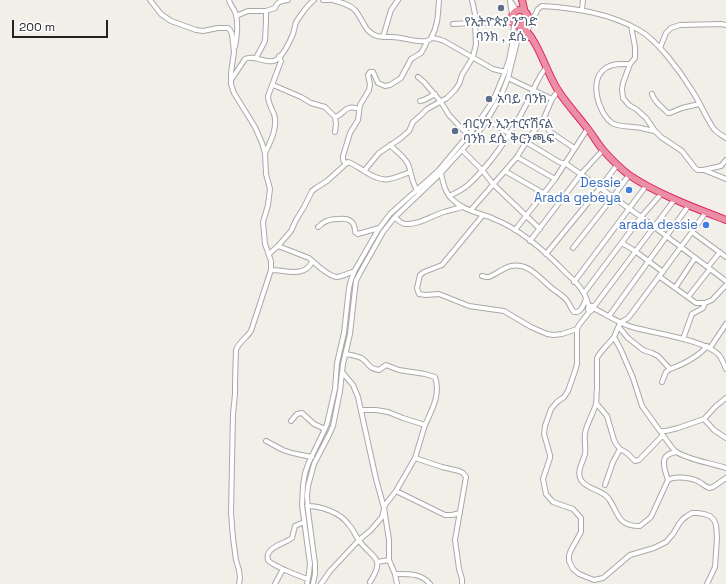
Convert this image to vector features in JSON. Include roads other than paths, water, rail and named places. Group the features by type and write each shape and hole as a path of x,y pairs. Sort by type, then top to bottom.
{"highway":[{"path":"521,0 527,18 521,23"},
{"path":"521,0 521,23 558,91 588,128 603,150 617,165 646,186 726,220"},
{"path":"517,38 524,37 521,23 521,11 525,13"}],"street":[{"path":"150,0 161,14 171,22 203,31 228,28 232,34 234,52"},
{"path":"230,0 230,4 236,16 237,31 231,73 231,84 234,93 255,126 262,143 265,153 266,174 270,189 268,205 262,222 271,265 251,331 237,346 236,350 230,513 236,560 240,570 239,584"},
{"path":"236,16 248,11 266,11 275,8 278,2 288,0"},
{"path":"323,0 331,0 348,5 360,17 365,27 377,36 427,41"},
{"path":"383,37 391,10 398,0"},
{"path":"346,164 343,160 344,152 350,133 358,120 360,105 369,90 369,73 373,72 378,83 385,86 390,85 401,78 412,59 421,53 436,28 438,21 439,0"},
{"path":"364,171 379,154 401,138 409,130 413,122 427,109 447,98 459,84 462,75 473,57 476,44 475,14 472,0"},
{"path":"418,191 441,173 480,130 501,96 514,57 521,23 510,0"},
{"path":"582,0 582,10"},
{"path":"231,80 245,59 248,57 268,61 275,60 280,56 284,52 296,22 311,1"},
{"path":"304,522 295,526 290,540 271,549 267,557 270,562 308,582 310,564 302,505 302,485 311,457 327,424 335,389 337,363 344,333 349,288 354,270 379,228 390,214 402,206 438,171 470,134 493,101 505,72 512,45 521,23 540,7 549,7 582,10 601,14 639,30 660,48 692,90 715,131 726,138"},
{"path":"256,58 265,41 266,11"},
{"path":"453,24 521,23"},
{"path":"660,48 666,33 671,28 680,25 726,25"},
{"path":"631,26 636,54 635,58 630,64 623,83 623,98 629,105 646,118 661,137 682,151 695,168 726,179"},
{"path":"431,38 437,38 444,41 493,69 505,72"},
{"path":"265,153 275,126 274,116 268,103 268,96 281,61 280,56"},
{"path":"630,64 614,65 603,70 596,84 598,102 610,122 623,127 634,127 655,131"},
{"path":"450,196 467,186 482,170 510,134 546,68"},
{"path":"418,77 435,94 449,115 463,130 470,134"},
{"path":"508,78 552,99"},
{"path":"273,85 311,103 325,107 334,117 336,124 335,132"},
{"path":"471,210 517,157 544,118 552,99 558,91"},
{"path":"420,101 435,94"},
{"path":"652,94 659,105 668,113 700,104"},
{"path":"334,117 337,117 348,108 360,109"},
{"path":"544,118 549,131 574,148"},
{"path":"487,120 559,162 565,163 667,236 726,281"},
{"path":"515,230 555,179 588,128"},
{"path":"390,145 404,159 408,166 413,185 418,191"},
{"path":"462,150 482,170 493,184 540,229"},
{"path":"530,241 580,174 603,150"},
{"path":"517,157 555,179"},
{"path":"703,170 721,166 726,160"},
{"path":"269,254 291,231 312,191 327,181 348,162 379,179 389,180 410,172"},
{"path":"546,254 617,165"},
{"path":"505,171 543,193"},
{"path":"441,173 447,192 453,200 462,207 494,219 515,230 530,241 546,254 574,282 584,293 591,308 609,316 619,325 628,338 643,350 658,356 670,369"},
{"path":"573,248 629,175"},
{"path":"574,282 646,186"},
{"path":"584,293 641,217 662,193"},
{"path":"675,199 596,304 591,308 577,329 576,371 568,391 564,397 551,409 545,426 544,434 550,458 543,479 546,494 553,502 573,509 582,518 581,532 571,550 570,555 573,570 579,574 594,580 603,578 630,555 654,548 666,542 683,519 692,514 704,514 710,516 714,520 717,529 715,567 707,584"},
{"path":"609,316 689,205"},
{"path":"313,584 315,564 307,506 309,480 317,458 333,426 340,391 343,364 350,334 356,281 383,232 402,206"},
{"path":"395,217 406,224 430,218 462,207"},
{"path":"677,452 672,452 664,460 664,468 668,480 651,517 640,526 628,524 621,520 608,497 585,485 579,475 585,450 584,438 596,403 597,358 614,337 619,325 628,318 660,277 706,212"},
{"path":"483,215 442,265 420,275 416,288 419,294 439,294 469,306 504,311 531,327 548,334 562,334 577,329"},
{"path":"318,227 324,222 332,219 345,218 353,223 355,232 358,234 370,229 379,228"},
{"path":"692,232 726,257"},
{"path":"622,243 663,272"},
{"path":"278,246 307,257 325,272 336,277 354,270"},
{"path":"688,297 720,252"},
{"path":"675,288 695,258"},
{"path":"271,265 299,272 306,270 312,262"},
{"path":"482,276 489,277 509,267 521,266 534,272 563,297 574,312 580,311 586,299"},
{"path":"660,277 696,303 705,303 712,300 726,284"},
{"path":"683,339 692,314 703,308 705,303"},
{"path":"346,317 352,317"},
{"path":"662,382 666,372 693,358 708,347 726,324"},
{"path":"619,325 683,339 708,347 725,361 726,369"},
{"path":"614,337 633,378 642,406 673,448 677,452 688,457 726,468"},
{"path":"321,584 330,571 382,517 384,508 416,458 425,425 435,404 437,395 436,377 399,370 386,365 379,370 374,369 369,367 364,360 345,354"},
{"path":"342,372 353,385 358,396 366,427 376,479 384,508 389,540 389,560 395,574 397,584"},
{"path":"596,403 607,416 614,440 620,449 638,461 661,433 704,419 726,398"},
{"path":"361,410 388,412 425,425"},
{"path":"291,421 297,414 302,413 314,424 325,430"},
{"path":"704,419 714,430 726,438"},
{"path":"266,441 298,455 317,458"},
{"path":"605,485 613,462 620,449"},
{"path":"416,458 459,471 465,475 466,480 455,540 462,584"},
{"path":"668,480 671,478 683,478 696,481 709,488 726,478"},
{"path":"396,491 444,515 460,513"},
{"path":"307,506 327,509 348,523 362,544 378,562 378,567 370,582"},
{"path":"378,562 389,560"},
{"path":"275,584 284,569"},
{"path":"395,574 417,575 425,578 430,584"}],"place":[{"name":"የኢትዮጵያ ንግድ ባንክ , ደሴ","path":"501,8"},
{"name":"አባይ ባንክ","path":"489,99"},
{"name":"ብርሃን ኢንተርናሽናል ባንክ ደሴ ቅርንጫፍ","path":"455,131"},
{"name":"Dessie Arada gebeya","path":"629,190"},
{"name":"arada dessie","path":"706,225"}]}
